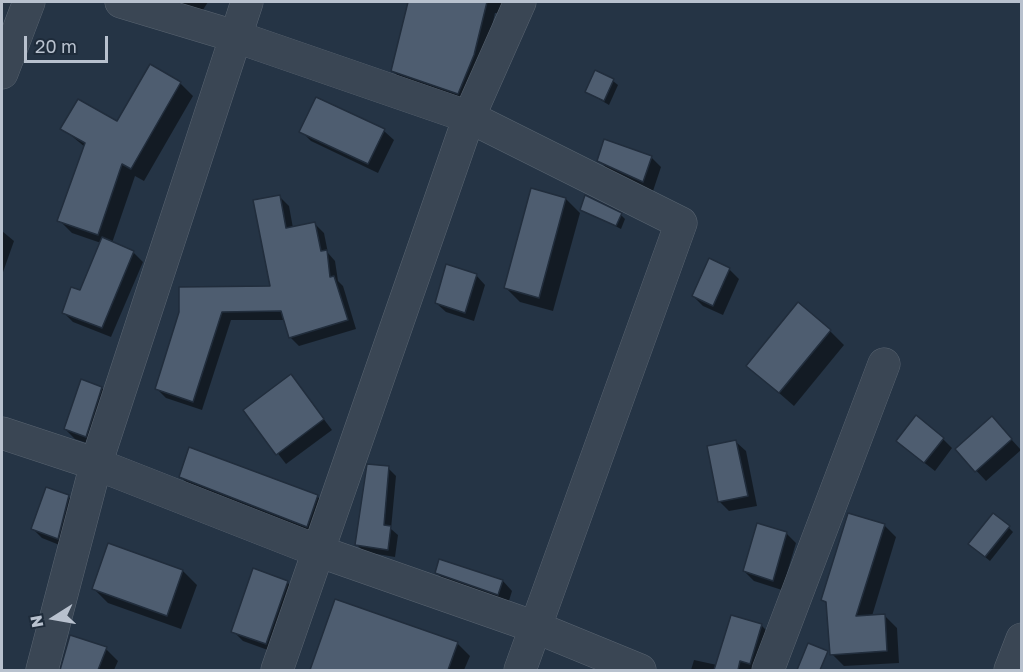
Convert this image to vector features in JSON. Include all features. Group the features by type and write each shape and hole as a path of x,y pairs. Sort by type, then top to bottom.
{"street":[{"path":"2,73 28,2"},
{"path":"121,2 234,36 469,117 681,223 520,670"},
{"path":"42,670 96,464 247,2"},
{"path":"277,670 469,117 520,2"},
{"path":"768,670 884,364"},
{"path":"2,433 96,464 318,551 535,627 640,670"},
{"path":"1010,670 1022,639"}],"building":[{"path":"408,2 487,2 474,55 458,94 391,71"},
{"path":"150,64 181,82 131,169 122,164 98,235 57,221 85,143 60,129 78,99 117,121"},
{"path":"595,70 614,79 604,101 585,92"},
{"path":"316,97 385,129 368,164 299,132"},
{"path":"604,139 652,156 643,182 597,161"},
{"path":"531,188 566,198 539,298 504,288"},
{"path":"280,195 286,228 315,222 321,251 327,250 330,277 334,276 348,320 289,338 281,311 222,312 193,402 155,389 179,312 179,287 270,286 253,200"},
{"path":"585,195 622,213 616,226 580,210"},
{"path":"102,237 134,251 102,328 62,313 71,287 80,290"},
{"path":"709,258 730,268 713,306 692,296"},
{"path":"446,264 477,274 465,313 435,303"},
{"path":"798,302 831,330 779,393 746,366"},
{"path":"291,374 324,419 276,455 243,410"},
{"path":"81,379 102,387 86,437 64,429"},
{"path":"916,415 944,438 924,463 896,441"},
{"path":"992,416 1012,439 975,472 955,449"},
{"path":"736,440 748,496 718,502 707,446"},
{"path":"189,447 318,495 307,527 179,477"},
{"path":"367,464 389,466 384,525 391,526 388,550 355,545"},
{"path":"46,487 69,495 58,539 31,529"},
{"path":"848,513 885,524 856,616 885,614 887,651 830,655 826,602 821,600"},
{"path":"993,513 1010,526 985,557 968,544"},
{"path":"757,523 787,532 773,581 743,571"},
{"path":"108,543 183,570 167,616 92,589"},
{"path":"439,559 503,580 498,595 435,573"},
{"path":"253,568 288,581 266,644 231,632"},
{"path":"335,599 458,642 448,670 310,670"},
{"path":"731,615 762,624 750,664 740,661 738,670 714,670"},
{"path":"70,635 107,647 98,670 60,670"},
{"path":"808,643 828,651 820,670 797,670"}]}
